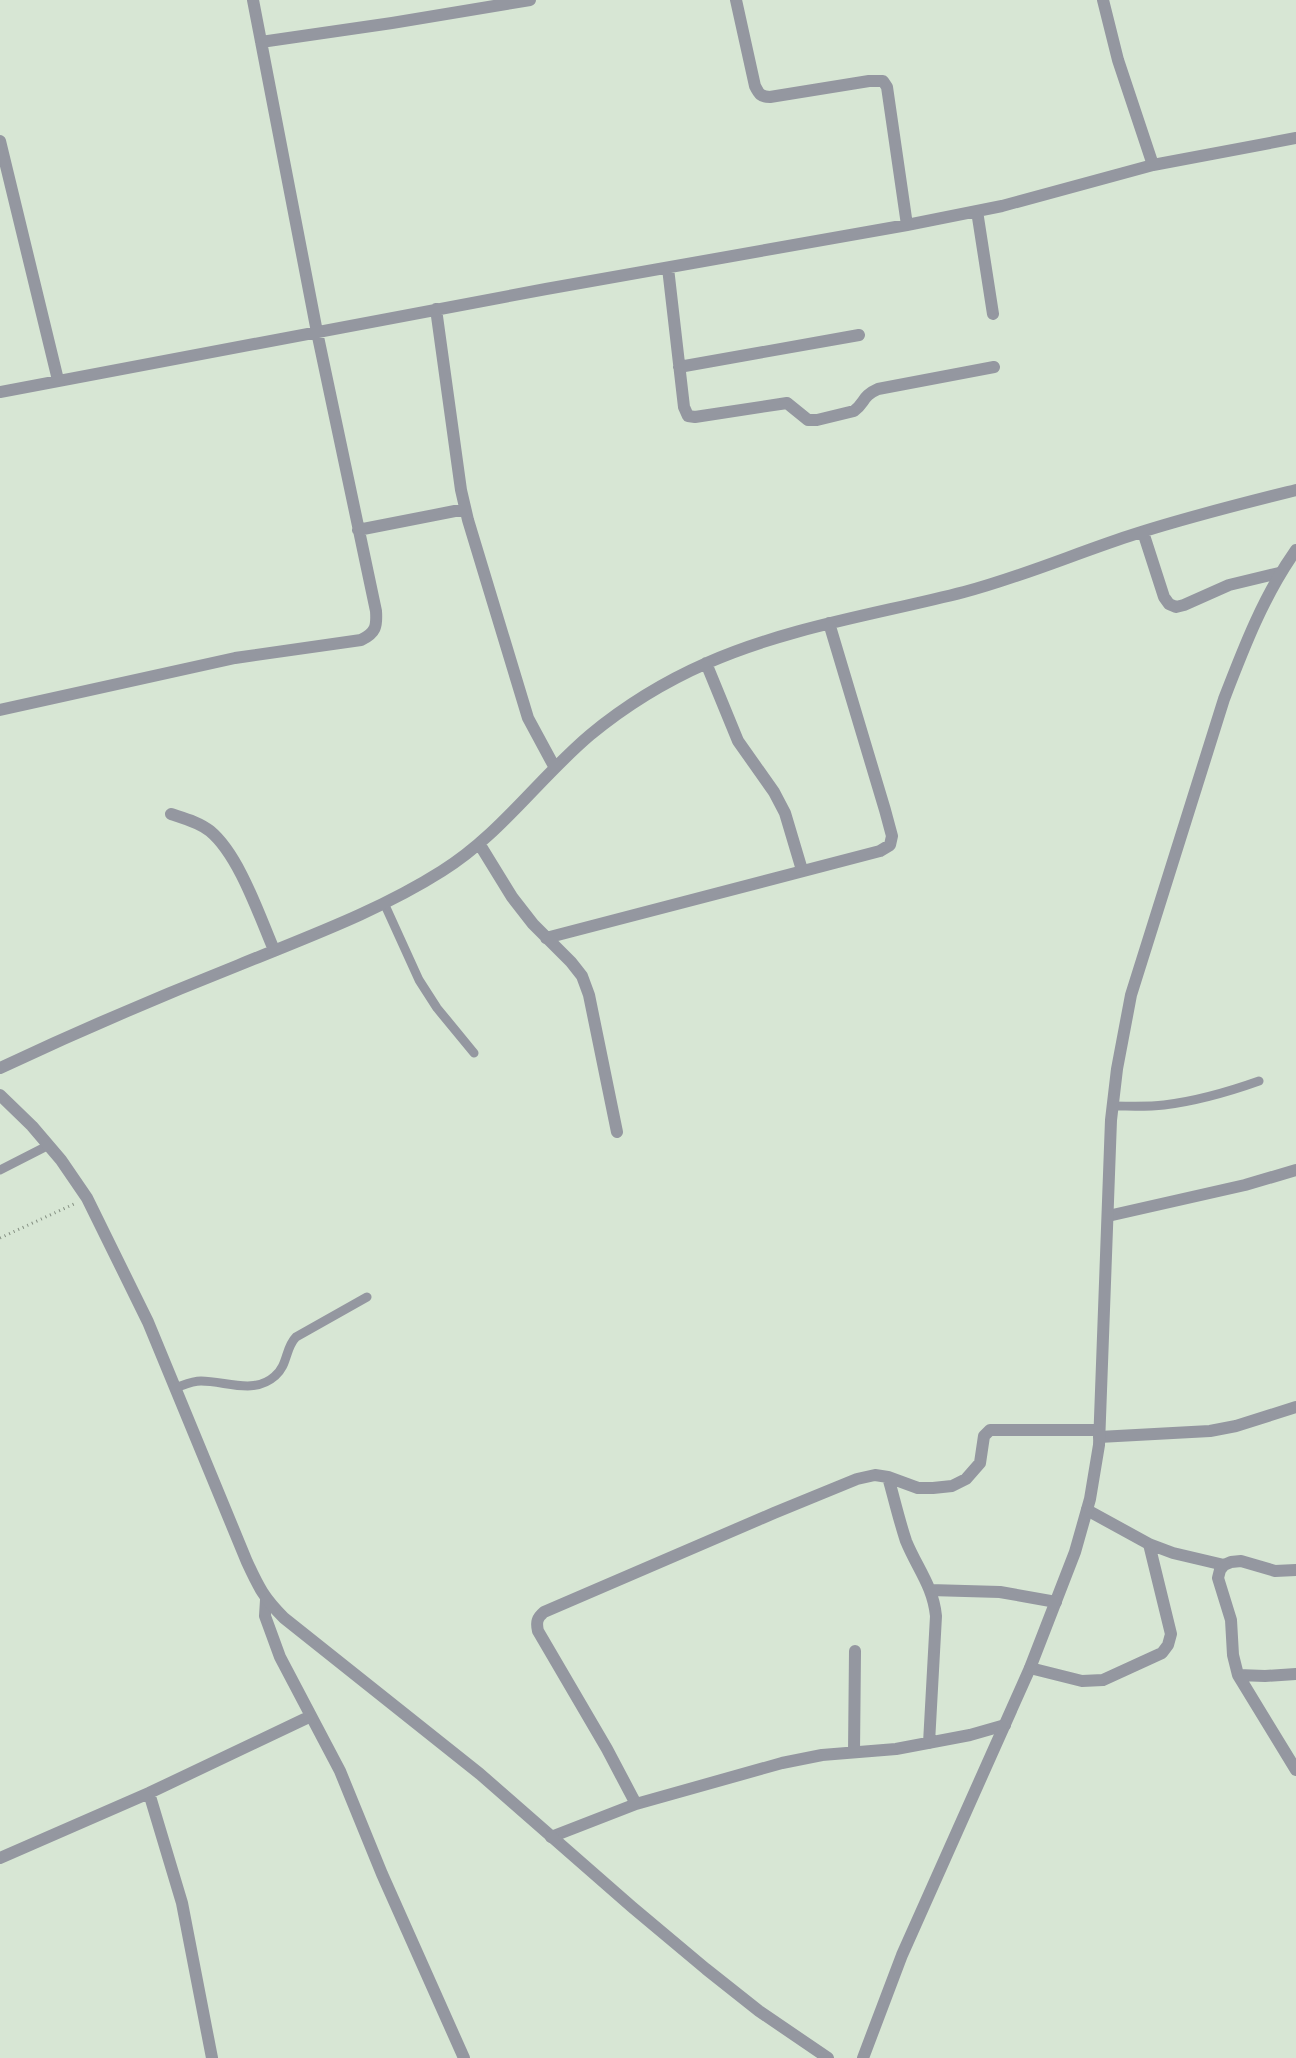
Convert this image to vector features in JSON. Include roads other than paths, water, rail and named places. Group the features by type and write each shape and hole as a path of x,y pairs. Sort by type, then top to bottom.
{"street":[{"path":"0,710 235,658 362,640 376,630 376,611 317,332 253,0"},
{"path":"261,42 530,0"},
{"path":"736,0 755,86 758,94 763,97 770,98 870,80 882,81 887,87 907,225"},
{"path":"1104,0 1118,60 1153,165"},
{"path":"0,392 436,309 907,225 977,211 1153,165 1296,138"},
{"path":"0,141 58,380"},
{"path":"977,211 993,314"},
{"path":"668,268 684,407 688,416 695,417 787,403 808,420 817,420 854,411 859,408 865,396 878,389 994,367"},
{"path":"436,309 461,490 528,718 555,768"},
{"path":"680,367 859,335"},
{"path":"0,1068 134,1007 384,903 443,871 480,845 591,734 638,700 706,664 763,642 829,623 963,592 1016,577 1143,532 1296,490"},
{"path":"358,530 466,509"},
{"path":"1143,532 1164,597 1170,604 1176,607 1230,585 1280,573"},
{"path":"863,2058 902,1955 1030,1668 1075,1552 1087,1510 1099,1433 1113,1106 1116,1069 1131,995 1136,974 1224,699 1241,655 1280,573 1296,550"},
{"path":"546,938 880,851 890,845 892,841 885,810 829,623"},
{"path":"706,664 738,741 774,792 784,813 802,870"},
{"path":"170,814 194,822 208,830 222,843 233,860 274,950"},
{"path":"480,845 512,897 532,924 571,962 582,976 589,995 617,1132"},
{"path":"0,1095 61,1160 87,1198 127,1277 247,1562 263,1595 284,1618 480,1774 632,1907 706,1968 760,2011 828,2058"},
{"path":"1108,1216 1245,1185 1296,1170"},
{"path":"636,1804 607,1749 538,1631 536,1624 538,1617 552,1608 857,1479 875,1475 888,1477 918,1488 952,1486 966,1479 980,1463 983,1454 984,1436 990,1430 1099,1433 1210,1431 1236,1426 1296,1407"},
{"path":"888,1477 906,1542 934,1601 936,1616 929,1743"},
{"path":"1087,1510 1149,1544 1173,1553 1224,1565"},
{"path":"1030,1668 1082,1681 1102,1680 1162,1653 1168,1645 1171,1634 1149,1544"},
{"path":"1296,1570 1275,1571 1242,1561 1231,1562 1224,1565 1220,1570 1218,1578 1231,1620 1233,1655 1238,1675 1296,1770"},
{"path":"930,1590 1000,1592 1056,1602"},
{"path":"263,1595 265,1616 270,1632 290,1679 340,1771 386,1882 464,2058"},
{"path":"854,1752 855,1651"},
{"path":"1238,1675 1296,1674"},
{"path":"0,1858 149,1793 311,1716"},
{"path":"551,1837 636,1804 782,1763 822,1754 896,1749 1005,1725"},
{"path":"149,1793 182,1903 212,2058"}],"lane":[{"path":"384,903 419,980 438,1008 474,1053"},
{"path":"1113,1106 1162,1105 1187,1101 1215,1096 1259,1081"},
{"path":"0,1170 49,1146"},
{"path":"175,1388 203,1381 249,1387 261,1385 275,1377 283,1368 291,1342 296,1337 368,1297"}]}
